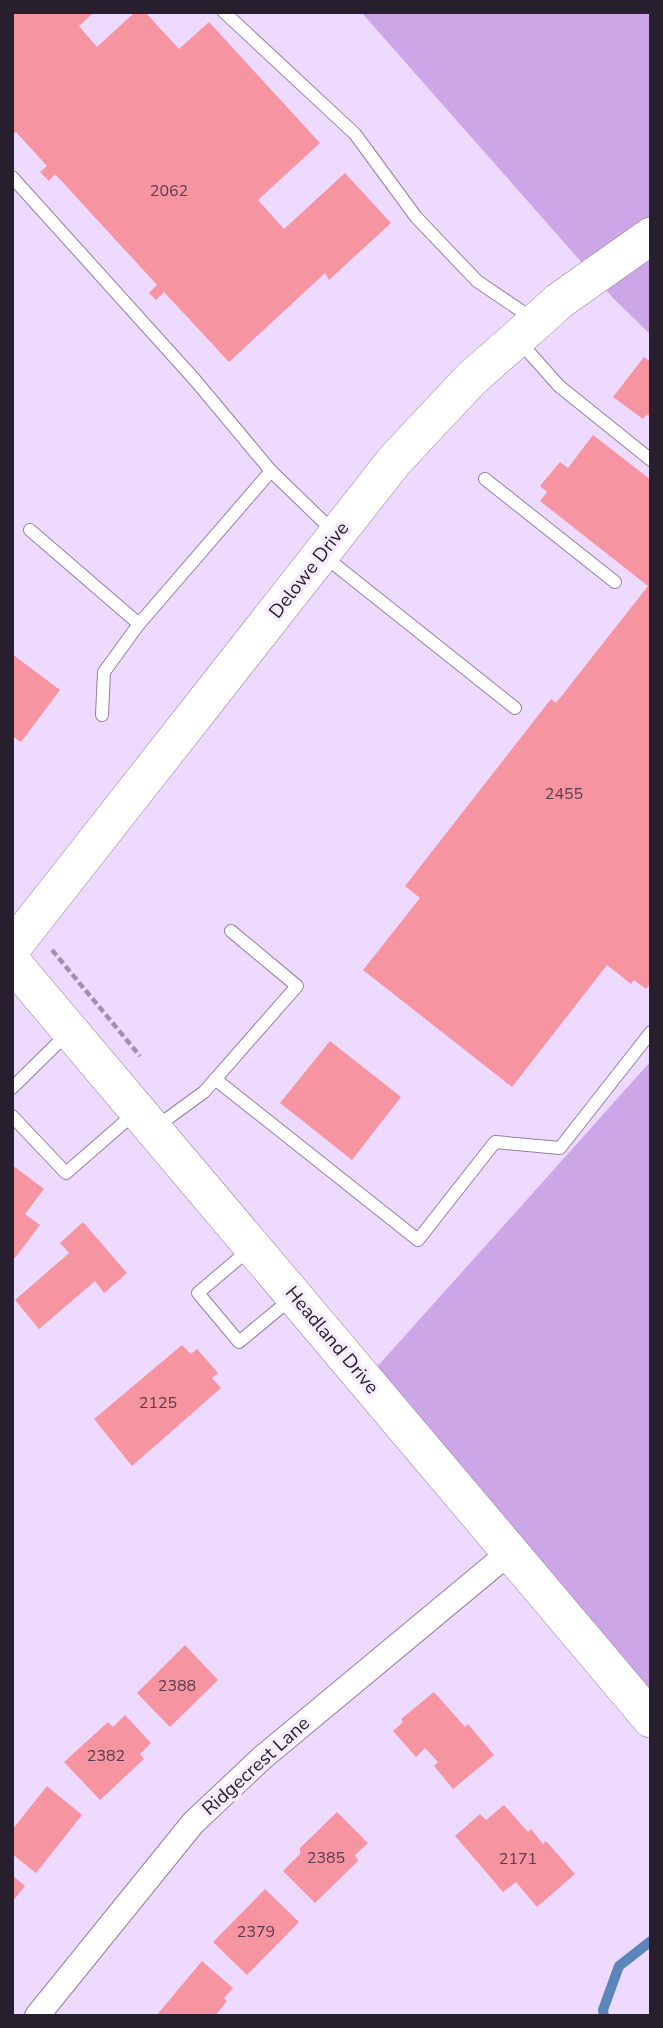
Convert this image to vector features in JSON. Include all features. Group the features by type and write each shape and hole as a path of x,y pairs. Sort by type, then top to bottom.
{"main road":[{"name":"Delowe Drive","path":"12,948 395,460 472,378 559,301 651,236"},
{"name":"Headland Drive","path":"12,962 651,1719"}],"street":[{"name":"Ridgecrest Lane","path":"37,2016 193,1823 262,1758 510,1552"}],"lane":[{"path":"224,12 355,134 416,217 527,329 559,386 651,460"},
{"path":"12,177 195,380 329,544 515,708"},
{"path":"102,715 104,672 139,624 271,471"},
{"path":"485,479 615,582"},
{"path":"30,530 139,624"},
{"path":"12,1116 66,1173 145,1120 204,1092 297,986 231,931"},
{"path":"12,1088 71,1031"},
{"path":"215,1079 418,1240 495,1142 560,1148 651,1031"},
{"path":"253,1247 198,1293 239,1342 295,1296"}],"shaded area":[{"path":"361,12 651,12 651,335 613,298"},
{"path":"651,1061 651,1696 376,1368"}],"building":[{"path":"12,12 94,12 79,26 97,47 135,12 145,12 179,49 209,22 320,143 258,200 284,229 345,173 391,223 329,280 325,273 229,362 164,292 156,300 149,293 157,285 55,174 49,181 40,172 47,166 16,132 12,135"},
{"path":"644,357 651,362 651,417 647,414 643,419 613,397"},
{"path":"593,435 651,480 651,983 646,989 634,980 631,984 607,965 512,1087 363,970 420,898 405,886 551,699 556,703 648,586 540,501 547,492 540,486 560,462 568,468"},
{"path":"12,654 60,690 21,742 12,736"},
{"path":"330,1041 401,1097 352,1160 280,1103"},
{"path":"12,1165 44,1189 25,1214 40,1225 15,1258 12,1257"},
{"path":"83,1222 127,1273 104,1293 95,1281 39,1329 15,1300 69,1253 60,1243"},
{"path":"182,1345 191,1354 197,1349 218,1373 212,1378 221,1388 132,1466 94,1419"},
{"path":"185,1645 218,1680 170,1727 137,1693"},
{"path":"434,1692 465,1727 468,1724 494,1755 453,1789 434,1766 438,1762 425,1748 416,1757 393,1731 403,1722 401,1719"},
{"path":"125,1715 151,1743 140,1754 144,1759 100,1800 64,1762 108,1722 113,1727"},
{"path":"47,1786 82,1815 36,1873 12,1854 12,1830"},
{"path":"504,1805 528,1832 531,1829 543,1844 546,1841 575,1874 537,1907 516,1882 503,1892 455,1836 480,1814 486,1820"},
{"path":"337,1812 368,1843 355,1855 358,1861 315,1903 283,1871 300,1854 300,1848"},
{"path":"12,1875 25,1886 12,1902"},
{"path":"265,1889 299,1922 247,1975 213,1942"},
{"path":"202,1961 233,1988 224,1998 227,2001 215,2016 156,2016"}],"waterway":[{"path":"604,2016 603,2010 619,1966 651,1941"}]}
